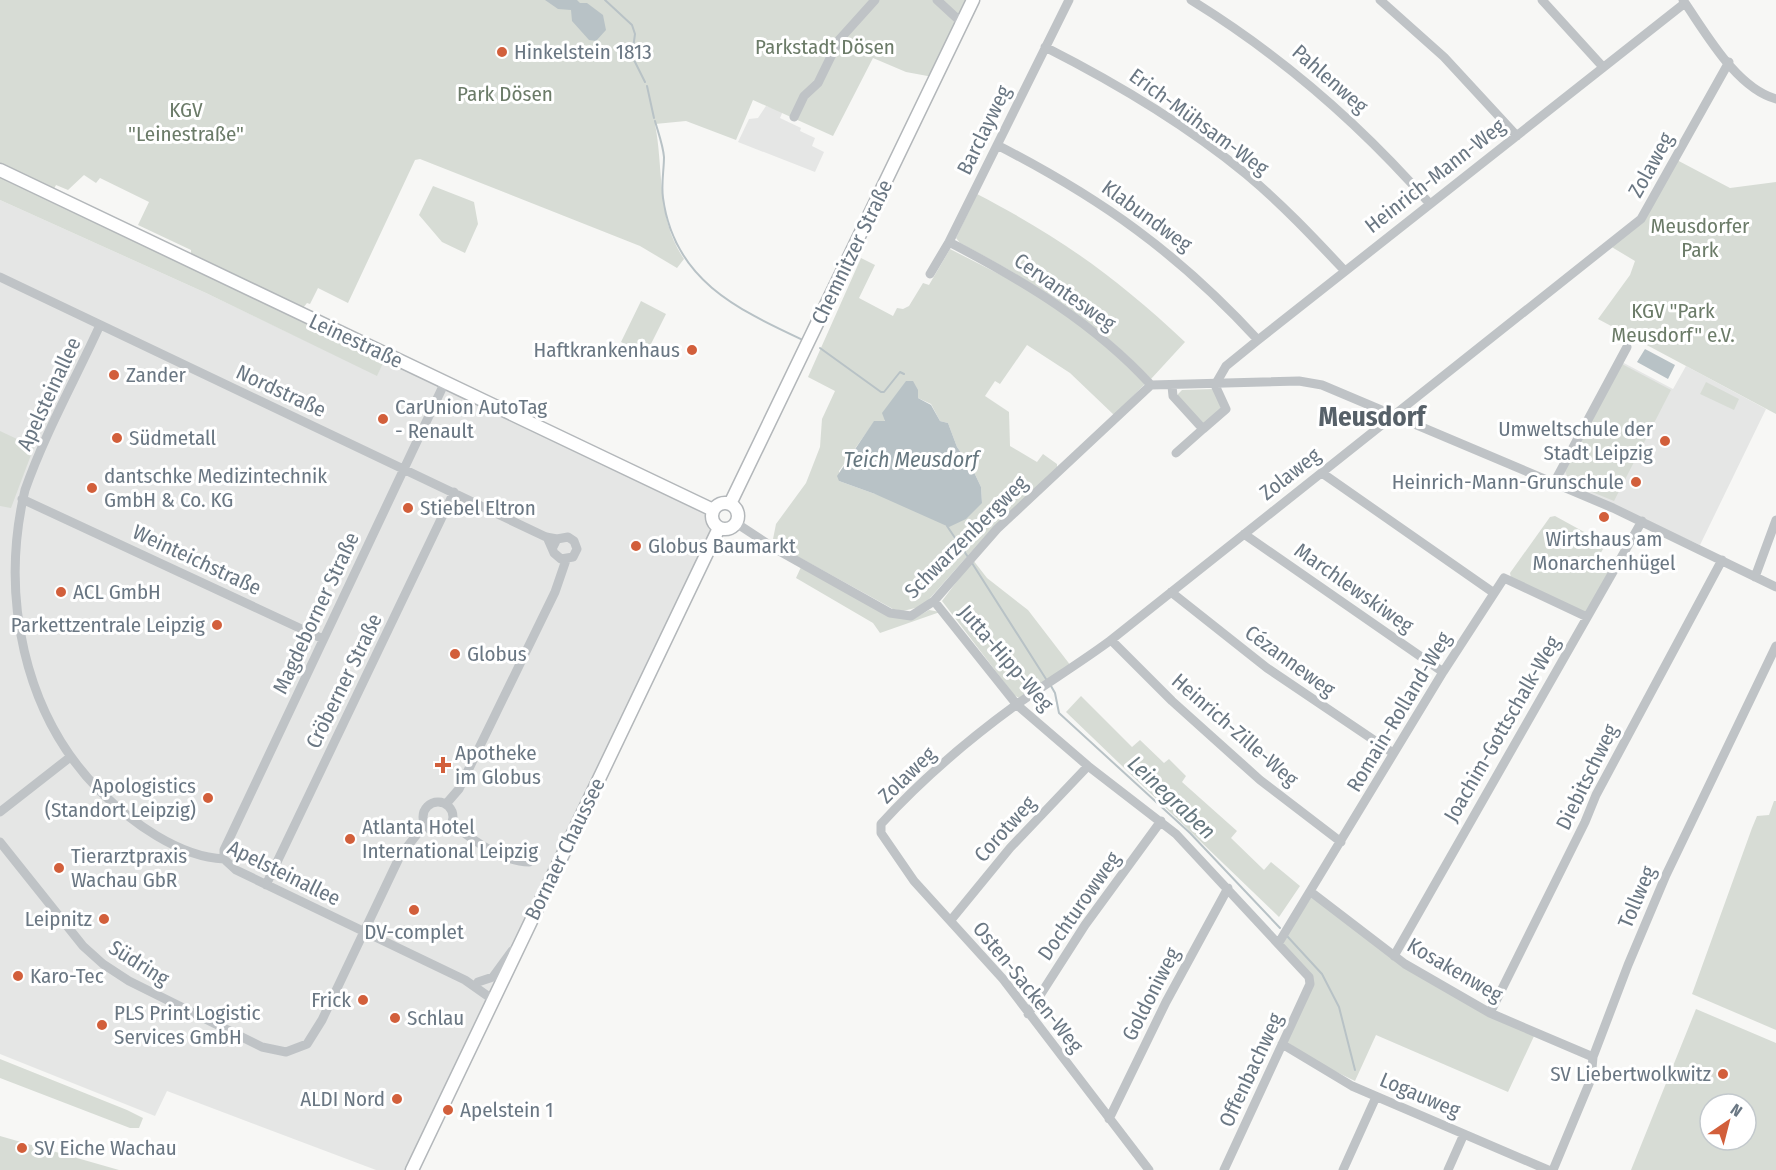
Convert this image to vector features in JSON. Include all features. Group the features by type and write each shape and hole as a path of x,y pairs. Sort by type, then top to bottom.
{"main road":[{"name":"Chemnitzer Straße","path":"730,504 973,0"},
{"name":"Leinestraße","path":"0,170 713,510"},
{"path":"721,504 730,504 737,512 736,523 727,529 719,528 713,521 713,510 721,504"},
{"name":"Bornaer Chaussee","path":"412,1170 719,528"}],"street":[{"path":"794,117 804,96 819,83 839,40 875,0"},
{"path":"937,0 962,23"},
{"name":"Barclayweg","path":"930,274 949,242 1069,0"},
{"name":"Pahlenweg","path":"1191,0 1254,41 1313,87 1393,162 1430,204"},
{"path":"1380,0 1444,57 1517,136"},
{"path":"1542,0 1603,67"},
{"path":"1684,2 1748,85 1763,95 1776,99"},
{"name":"Heinrich-Mann-Weg","path":"1215,385 1226,366 1684,2"},
{"name":"Erich-Mühsam-Weg","path":"1045,47 1137,96 1220,153 1273,198 1344,270"},
{"name":"Zolaweg","path":"880,827 948,760 1017,705 1065,674 1111,640 1641,219 1729,62"},
{"name":"Klabundweg","path":"996,145 1100,202 1150,237 1193,273 1258,340"},
{"name":"Cervantesweg","path":"949,242 1035,288 1122,354 1151,385"},
{"name":"Nordstraße","path":"0,278 547,537 555,543 556,556 566,560"},
{"name":"Apelsteinallee","path":"100,325 43,447 22,499 12,542 11,612 29,680 44,717 69,758 112,804 146,828 206,858 224,859 236,870 494,995"},
{"path":"1554,483 1627,347"},
{"name":"Magdeborner Straße","path":"224,859 224,850 445,382"},
{"path":"1151,385 1312,382 1395,415 1642,521 1776,587"},
{"name":"Schwarzenbergweg","path":"736,523 774,548 890,612 911,616 934,601 997,530 1151,385"},
{"path":"1176,453 1226,409 1215,385"},
{"path":"1172,386 1173,396 1203,429"},
{"path":"1322,473 1494,592 1504,578 1587,617"},
{"name":"Cröberner Straße","path":"266,885 454,492"},
{"name":"Weinteichstraße","path":"22,499 323,639"},
{"path":"1755,577 1776,520"},
{"name":"Joachim-Gottschalk-Weg","path":"1394,956 1642,521"},
{"name":"Marchlewskiweg","path":"1244,534 1443,672"},
{"name":"Nordstraße","path":"427,827 423,816 427,807 435,802 446,804 459,789 555,592 566,560 575,555 576,543 568,537 555,543"},
{"name":"Diebitschweg","path":"1491,1013 1585,822 1596,795 1722,560"},
{"name":"Cézanneweg","path":"1171,592 1267,668 1393,753"},
{"name":"Romain-Rolland-Weg","path":"1278,944 1393,753 1494,592"},
{"name":"Jutta-Hipp-Weg","path":"934,601 1017,705 1192,848 1309,977 1310,984"},
{"name":"Heinrich-Zille-Weg","path":"1111,640 1172,701 1260,780 1341,842"},
{"name":"Tollweg","path":"1553,1170 1591,1079 1593,1057 1666,875 1776,646"},
{"path":"0,812 69,758"},
{"name":"Corotweg","path":"951,920 1010,848 1088,765"},
{"path":"427,827 441,832 452,824 453,814 446,804"},
{"name":"Dochturowweg","path":"1028,1014 1084,925 1161,821"},
{"path":"452,824 473,840 518,862 529,862"},
{"name":"Südring","path":"0,842 70,931 103,964 168,1002 262,1047 286,1052 307,1044 322,1020 400,856 427,827"},
{"name":"Osten-Sacken-Weg","path":"880,827 885,839 914,881 1003,979 1149,1170"},
{"name":"Goldoniweg","path":"1109,1119 1166,1002 1228,888"},
{"name":"Kosakenweg","path":"1311,892 1394,956 1491,1013 1593,1057"},
{"path":"478,982 496,974 521,940"},
{"name":"Apelsteinallee","path":"465,980 478,982 494,995"},
{"name":"Offenbachweg","path":"1224,1170 1310,984"},
{"name":"Logauweg","path":"1282,1044 1318,1068 1376,1097 1548,1170"},
{"path":"1343,1170 1376,1097"},
{"path":"1448,1170 1464,1134"}],"shaded area":[{"path":"766,106 783,111 780,118 815,138 812,146 824,152 815,172 738,142 749,119 758,118"},
{"path":"0,200 206,293 377,375 387,355 712,515 715,525 412,1170 376,1170 167,1091 155,1116 0,1054"},
{"name":"Umweltschule der Stadt Leipzig","path":"1622,362 1673,389 1686,366 1766,409 1700,545 1568,486 1563,472"}],"green space":[{"path":"0,0 969,0 933,77 906,72 873,58 833,136 753,100 736,140 686,121 655,124 665,210 675,243 684,259 677,268 640,246 420,159 415,160 348,303 318,288 310,304 307,303 303,308 191,254 191,250 138,225 149,202 100,178 96,183 84,175 68,190 56,185 53,191 0,165"},
{"name":"Meusdorfer Park","path":"1675,159 1730,188 1776,182 1776,414 1598,319 1630,275 1635,261 1610,246 1641,219"},
{"path":"0,170 387,355 377,376 206,293 0,200"},
{"path":"433,186 474,202 478,224 465,253 442,242 419,215"},
{"path":"977,194 1035,226 1087,260 1185,342 1151,379 1108,338 1085,320 1037,287 960,243 956,238"},
{"path":"950,249 1032,291 1102,342 1145,384 1114,415 1070,373 1027,345 1000,384 995,381 985,396 1009,412 1010,446 1037,462 1043,454 1057,464 1057,468 987,534 923,606 903,611 893,609 786,550 773,539 776,524 806,483 820,447 822,419 835,391 808,377 861,258 875,265 859,298 893,316 897,308 903,309 909,306 923,283 929,285","holes":["917,394 918,398 931,404 940,421 948,423 957,447 972,468 981,487 982,503 875,494 839,481 839,471 874,422 883,422"]},
{"path":"641,301 666,314 646,354 621,342"},
{"path":"1622,364 1671,390 1614,501 1570,483 1565,471"},
{"path":"1706,382 1739,399 1734,410 1700,394"},
{"path":"1213,389 1222,408 1203,425 1177,395 1182,390"},
{"path":"0,431 34,447 11,508 0,506"},
{"path":"1555,516 1606,544 1596,561 1610,569 1587,611 1582,612 1511,578 1510,573 1550,517"},
{"path":"973,560 987,578 1028,610 1071,666 1019,698 1014,695 942,601"},
{"path":"801,567 887,614 913,619 929,610 940,612 880,633 873,623 796,578"},
{"path":"1081,696 1132,747 1140,740 1164,763 1169,759 1186,776 1182,782 1237,831 1231,838 1264,870 1271,862 1300,886 1279,917 1066,712"},
{"path":"1776,801 1776,1030 1692,994 1757,816 1769,815"},
{"path":"1312,896 1394,958 1535,1034 1508,1092 1376,1035 1355,1081 1322,1065 1287,1042 1313,985 1282,943"},
{"name":"SV Liebertwolkwitz","path":"1696,1009 1776,1043 1776,1170 1631,1170"},
{"path":"0,1059 127,1110 143,1118 139,1128 130,1128 0,1078"},
{"name":"SV Eiche Wachau","path":"0,1136 119,1170 0,1170"}],"water":[{"path":"545,0 577,0 580,3 587,3 603,15 606,30 596,41 589,40 572,21 571,10 558,9"},
{"path":"1645,349 1675,365 1668,379 1637,362"},
{"name":"Teich Meusdorf","path":"906,381 913,381 918,390 918,398 931,405 940,421 948,423 957,447 972,468 981,487 982,503 966,519 949,527 875,494 839,481 837,476 874,421 885,421 882,413"}],"waterway":[{"name":"Leinegraben","path":"605,0 632,25 635,34 632,56 645,82"},
{"name":"Leinegraben","path":"647,86 654,118"},
{"name":"Leinegraben","path":"655,121 664,157 663,198 669,226 680,250 695,271 712,288 755,316 803,340"},
{"name":"Leinegraben","path":"820,348 881,392 884,392 900,372 904,374"},
{"name":"Leinegraben","path":"947,526 968,557"},
{"name":"Leinegraben","path":"972,563 1046,679"},
{"name":"Leinegraben","path":"1051,686 1055,693 1059,713 1190,833 1280,928"},
{"name":"Leinegraben","path":"1287,936 1322,974 1339,1007 1355,1070"}],"place":[{"name":"Hinkelstein 1813","path":"502,52"},
{"name":"Haftkrankenhaus","path":"692,350"},
{"name":"Zander","path":"114,375"},
{"name":"CarUnion AutoTag - Renault","path":"383,419"},
{"name":"Südmetall","path":"117,438"},
{"name":"Umweltschule der Stadt Leipzig","path":"1665,441"},
{"name":"Heinrich-Mann-Grunschule","path":"1636,482"},
{"name":"dantschke Medizintechnik GmbH & Co. KG","path":"92,488"},
{"name":"Stiebel Eltron","path":"408,508"},
{"name":"Wirtshaus am Monarchenhügel","path":"1604,517"},
{"name":"Globus Baumarkt","path":"636,546"},
{"name":"ACL GmbH","path":"61,592"},
{"name":"Parkettzentrale Leipzig","path":"217,625"},
{"name":"Globus","path":"455,654"},
{"name":"Apotheke im Globus","path":"443,765"},
{"name":"Apologistics (Standort Leipzig)","path":"208,798"},
{"name":"Atlanta Hotel International Leipzig","path":"350,839"},
{"name":"Tierarztpraxis Wachau GbR","path":"59,868"},
{"name":"DV-complet","path":"414,910"},
{"name":"Leipnitz","path":"104,919"},
{"name":"Karo-Tec","path":"18,976"},
{"name":"Frick","path":"363,1000"},
{"name":"Schlau","path":"395,1018"},
{"name":"PLS Print Logistic Services GmbH","path":"102,1025"},
{"name":"SV Liebertwolkwitz","path":"1723,1074"},
{"name":"ALDI Nord","path":"397,1099"},
{"name":"Apelstein 1","path":"448,1110"},
{"name":"SV Eiche Wachau","path":"22,1148"}],"district":[{"name":"Meusdorf","path":"1372,417"}],"park label":[{"name":"Parkstadt Dösen","path":"825,47"},
{"name":"Park Dösen","path":"505,94"},
{"name":"KGV \"Leinestraße\"","path":"186,122"},
{"name":"KGV \"Park Meusdorf\" e.V.","path":"1673,323"}]}
